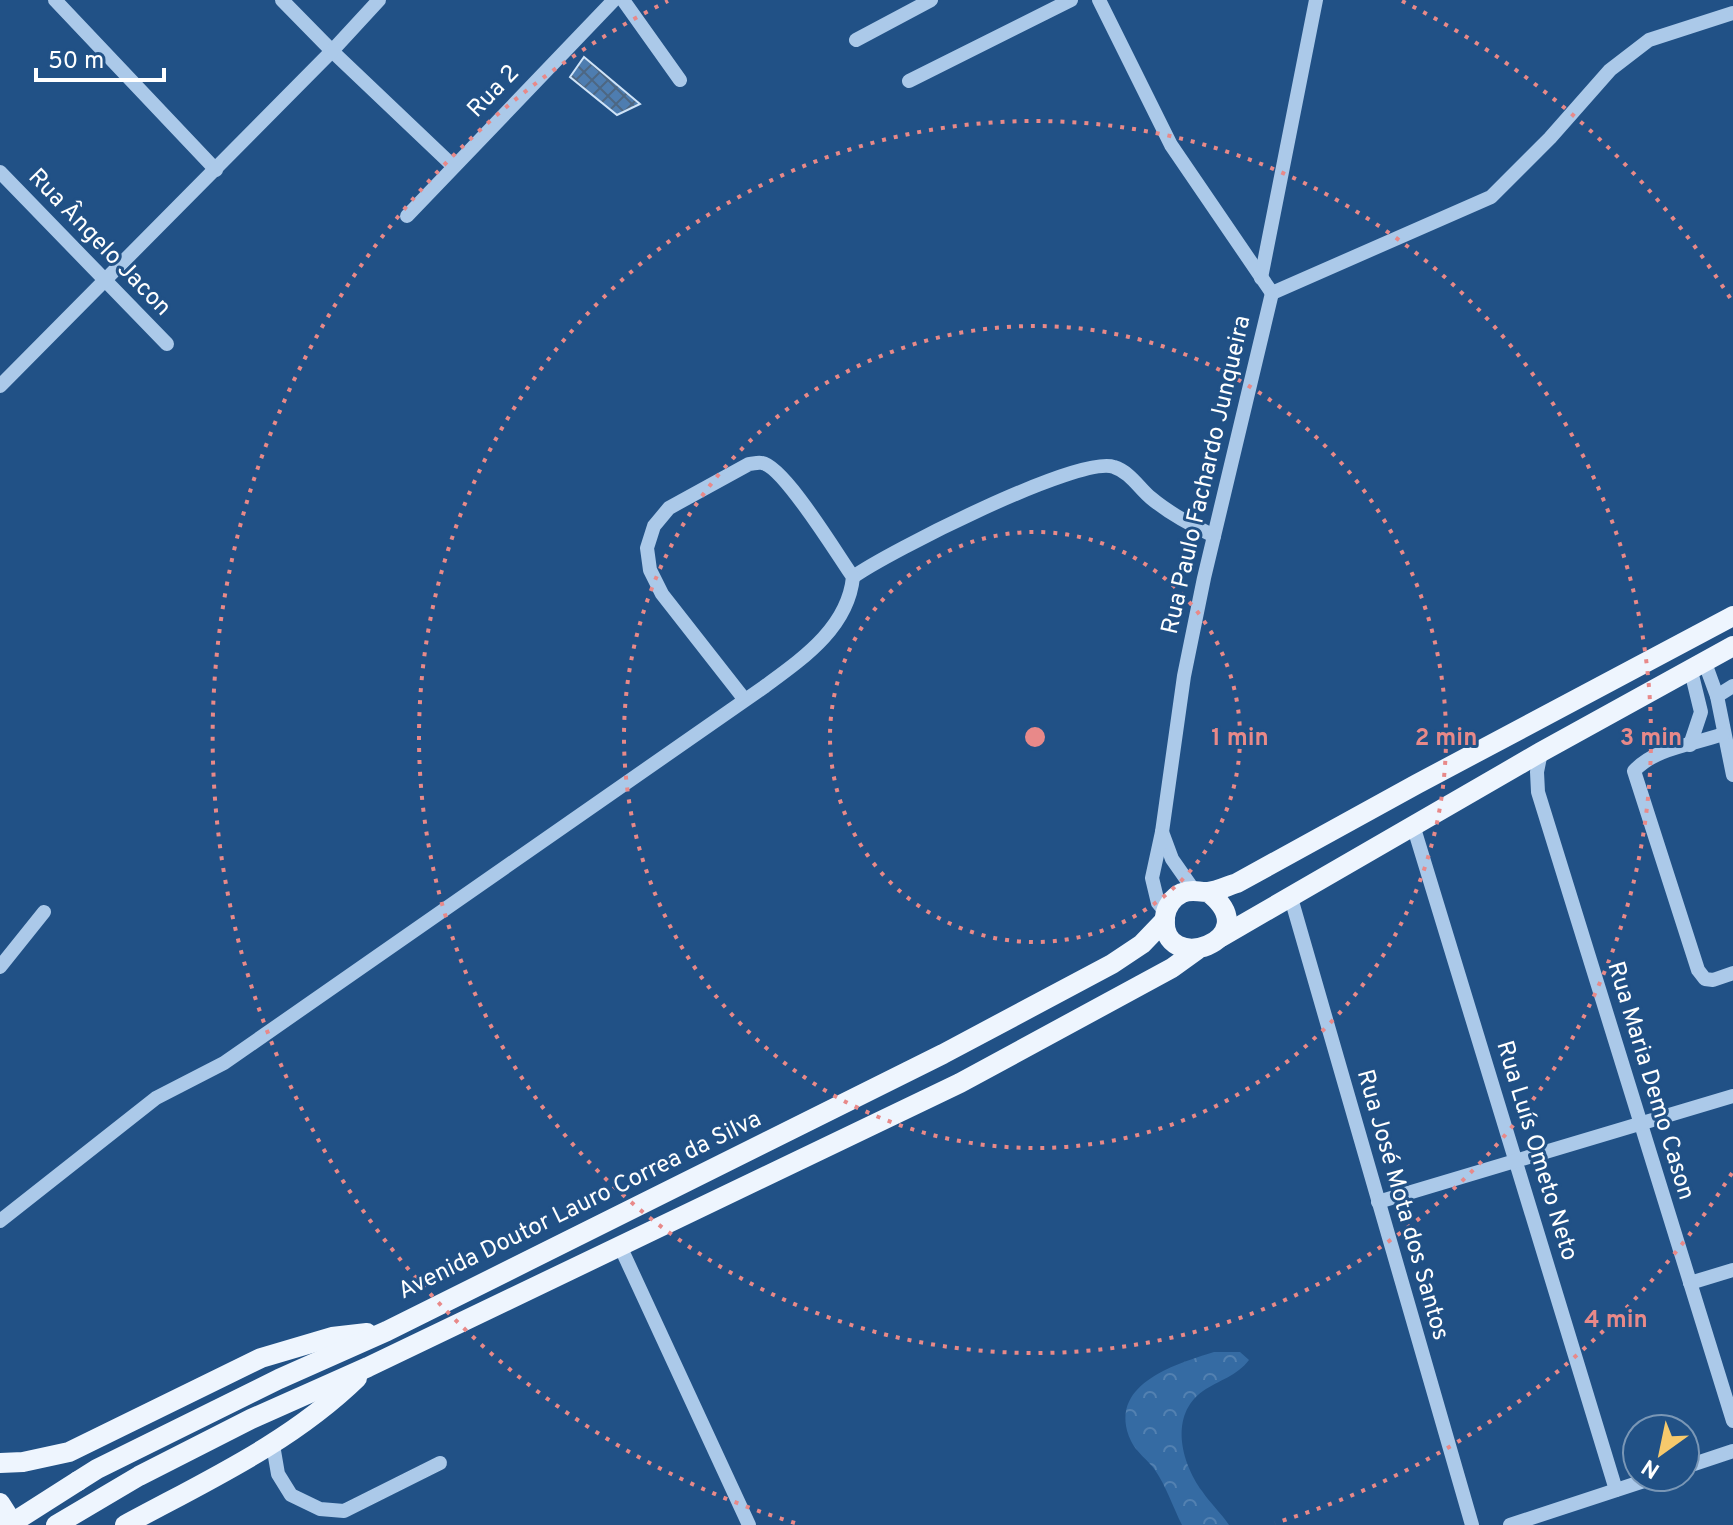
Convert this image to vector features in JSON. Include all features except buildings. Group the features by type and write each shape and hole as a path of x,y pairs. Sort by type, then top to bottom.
{"main road":[{"path":"1197,950 1175,942 1167,932 1168,905 1179,894 1237,883 1733,616"},
{"path":"56,1525 93,1502 251,1419 368,1367 960,1083 1172,968 1197,950 1211,946 1221,937 1413,825 1733,646"},
{"path":"1201,891 1219,900 1225,912 1226,924 1221,937"},
{"name":"Avenida Doutor Lauro Correa da Silva","path":"11,1525 97,1469 279,1379 387,1331 943,1054 1112,964 1142,944 1166,917"},
{"path":"0,1463 23,1462 69,1452 261,1358 332,1337 387,1331"},
{"path":"125,1525 273,1445 330,1404 368,1367"},
{"path":"0,1503 11,1525"}],"street":[{"path":"55,0 216,170"},
{"path":"282,0 453,166"},
{"path":"0,386 216,170 379,0"},
{"name":"Rua 2","path":"407,216 614,0"},
{"path":"623,0 680,80"},
{"path":"856,40 931,0"},
{"path":"909,81 1071,0"},
{"path":"1099,0 1171,145 1272,293"},
{"path":"1261,278 1316,0"},
{"name":"Rua Paulo Fachardo Junqueira","path":"1166,917 1158,903 1152,878 1162,832 1184,676 1272,293 1491,197 1550,138 1610,70 1649,40 1733,13"},
{"name":"Rua Ângelo Jacon","path":"0,172 167,344"},
{"path":"0,1221 156,1098 224,1063 745,700 782,674 832,628 849,601 853,577 794,490 774,469 762,462 749,464 669,508 654,526 647,548 650,570 662,594 745,700"},
{"path":"853,577 904,546 989,507 1067,473 1100,465 1114,467 1127,474 1153,499 1214,536"},
{"path":"1698,667 1717,696 1733,775"},
{"path":"1690,745 1701,712 1698,667"},
{"path":"1717,696 1733,686"},
{"path":"1723,734 1669,748 1634,771 1698,970 1705,979 1713,980 1733,973"},
{"name":"Rua Maria Demo Cason","path":"1541,752 1537,772 1538,792 1733,1421"},
{"name":"Rua Luís Ometo Neto","path":"1413,825 1616,1490"},
{"path":"1162,832 1172,859 1201,891"},
{"name":"Rua José Mota dos Santos","path":"1291,898 1472,1525"},
{"path":"0,967 44,912"},
{"path":"1378,1202 1733,1096"},
{"path":"620,1246 749,1525"},
{"path":"1690,1283 1733,1270"},
{"path":"273,1445 278,1474 291,1495 320,1509 344,1511 440,1463"},
{"path":"1701,1462 1733,1451"},
{"path":"1510,1525 1621,1488"}],"green space":[{"path":"1214,1352 1240,1352 1249,1360 1192,1401 1182,1426 1182,1439 1184,1453 1195,1479 1229,1525 1182,1525 1159,1476 1131,1441 1126,1422 1128,1405 1135,1392 1148,1380 1163,1371"}]}
